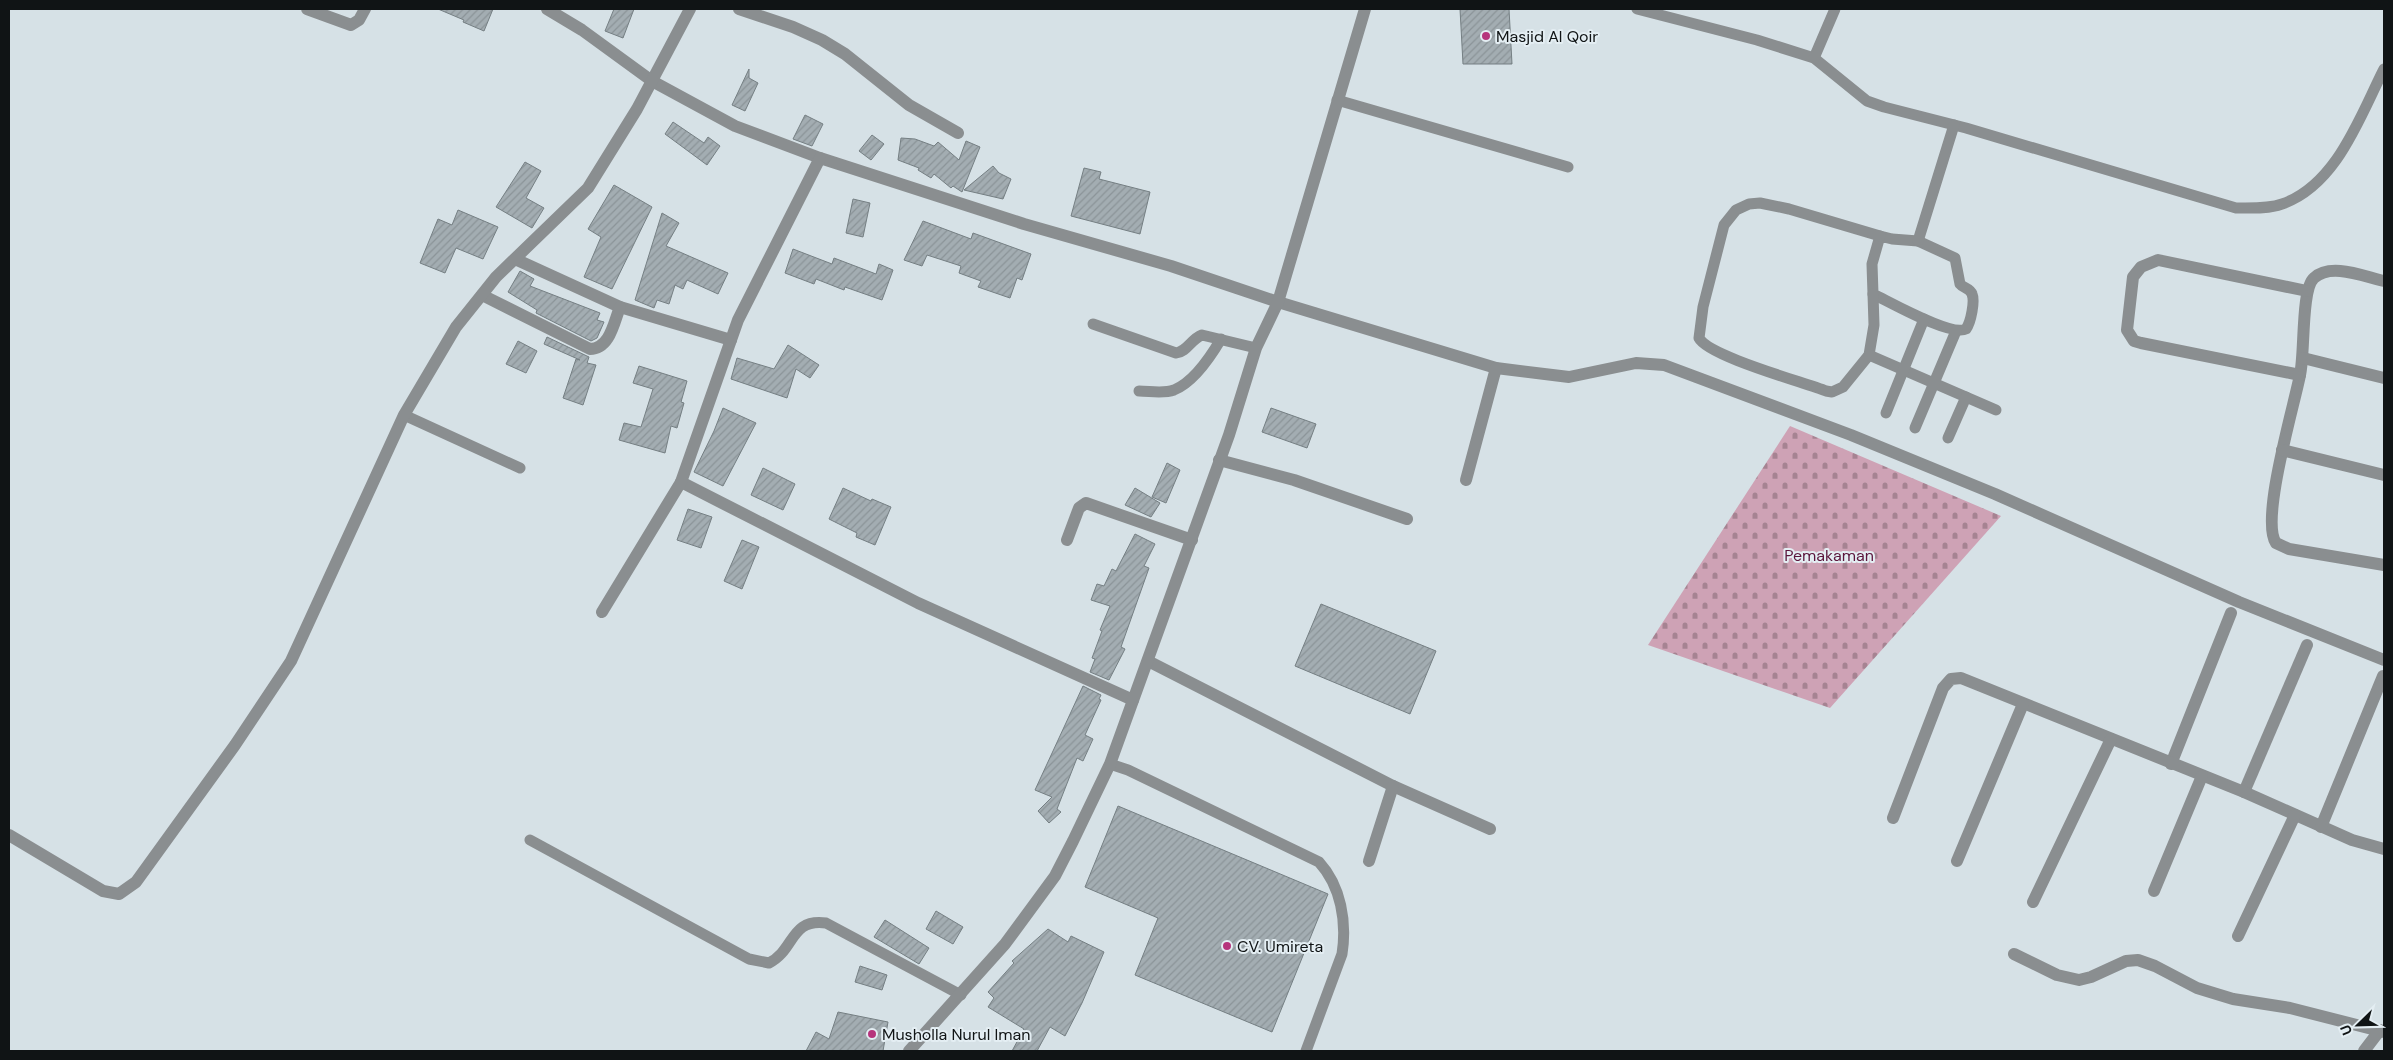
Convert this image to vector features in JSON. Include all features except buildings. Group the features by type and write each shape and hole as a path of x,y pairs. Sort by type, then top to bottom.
{"street":[{"path":"307,9 352,25 359,20 365,9"},
{"path":"547,9 582,30 652,81 735,126 820,158 1024,224 1171,266 1278,302 1496,368 1569,377 1636,363 1664,365 1851,435 1995,494 2238,602 2384,660"},
{"path":"9,835 103,891 118,894 136,882 234,745 291,661 404,415 456,327 515,259 588,188 652,81 690,9"},
{"path":"740,9 793,27 822,40 845,54 909,105 958,133"},
{"path":"909,1051 1005,944 1055,876 1110,764 1229,435 1256,348 1278,302 1365,9"},
{"path":"602,612 681,482 738,320 820,158"},
{"path":"515,259 620,307 731,340"},
{"path":"2300,375 2142,344 2134,341 2127,330 2133,277 2141,267 2158,260 2307,291"},
{"path":"2384,281 2329,271 2312,279 2307,291 2303,358 2282,450 2271,524 2276,543 2289,549 2384,566"},
{"path":"482,295 590,349 600,348 607,341 620,307"},
{"path":"2303,358 2384,378"},
{"path":"1466,480 1496,368"},
{"path":"2282,450 2384,475"},
{"path":"1219,460 1294,480 1407,519"},
{"path":"681,482 918,603 1133,700"},
{"path":"1067,540 1079,508 1086,503 1192,540"},
{"path":"2171,764 2231,613"},
{"path":"2244,792 2308,645"},
{"path":"1148,661 1394,786 1490,829"},
{"path":"2321,827 2383,676"},
{"path":"1893,818 1947,683 1954,678 1961,678 2244,792 2352,840 2384,849"},
{"path":"1957,861 2023,704"},
{"path":"2033,902 2110,739"},
{"path":"2154,891 2202,776"},
{"path":"1369,862 1394,786"},
{"path":"2238,936 2294,815"},
{"path":"2014,954 2057,975 2079,980 2091,977 2126,961 2138,960 2156,966 2197,988 2233,999 2290,1008 2382,1031 2364,1051"}],"lane":[{"path":"1636,9 1757,40 1814,58 1867,101 1884,107 1954,125 2236,208 2260,208 2282,204 2310,189 2323,178 2335,164 2384,68"},
{"path":"1814,58 1835,9"},
{"path":"1338,100 1568,167"},
{"path":"1918,241 1954,125"},
{"path":"1873,294 1924,319 1956,331 1964,331 1968,326 1972,293 1960,284 1955,258 1918,241 1892,239 1789,209 1760,203 1749,204 1736,210 1724,225 1698,331 1702,343 1724,355 1826,391 1832,392 1844,387 1869,355 1874,325 1872,264 1880,236"},
{"path":"1886,413 1924,319"},
{"path":"1093,324 1176,353 1182,352 1195,338 1200,336 1221,338 1256,348"},
{"path":"1916,428 1956,331"},
{"path":"1139,391 1165,392 1183,385 1212,353 1221,338"},
{"path":"1869,355 1996,410"},
{"path":"1948,438 1966,397"},
{"path":"404,415 520,468"},
{"path":"1110,764 1128,770 1319,862 1328,872 1335,883 1345,939 1342,954 1306,1051"},
{"path":"530,840 749,959 769,963 782,953 803,926 817,922 826,924 961,995"}],"green space":[{"name":"Pemakaman","path":"1790,426 2001,516 1830,708 1648,645"}],"place":[{"name":"Masjid Al Qoir","path":"1486,36"},
{"name":"CV. Umireta","path":"1227,946"},
{"name":"Musholla Nurul Iman","path":"872,1034"}]}
